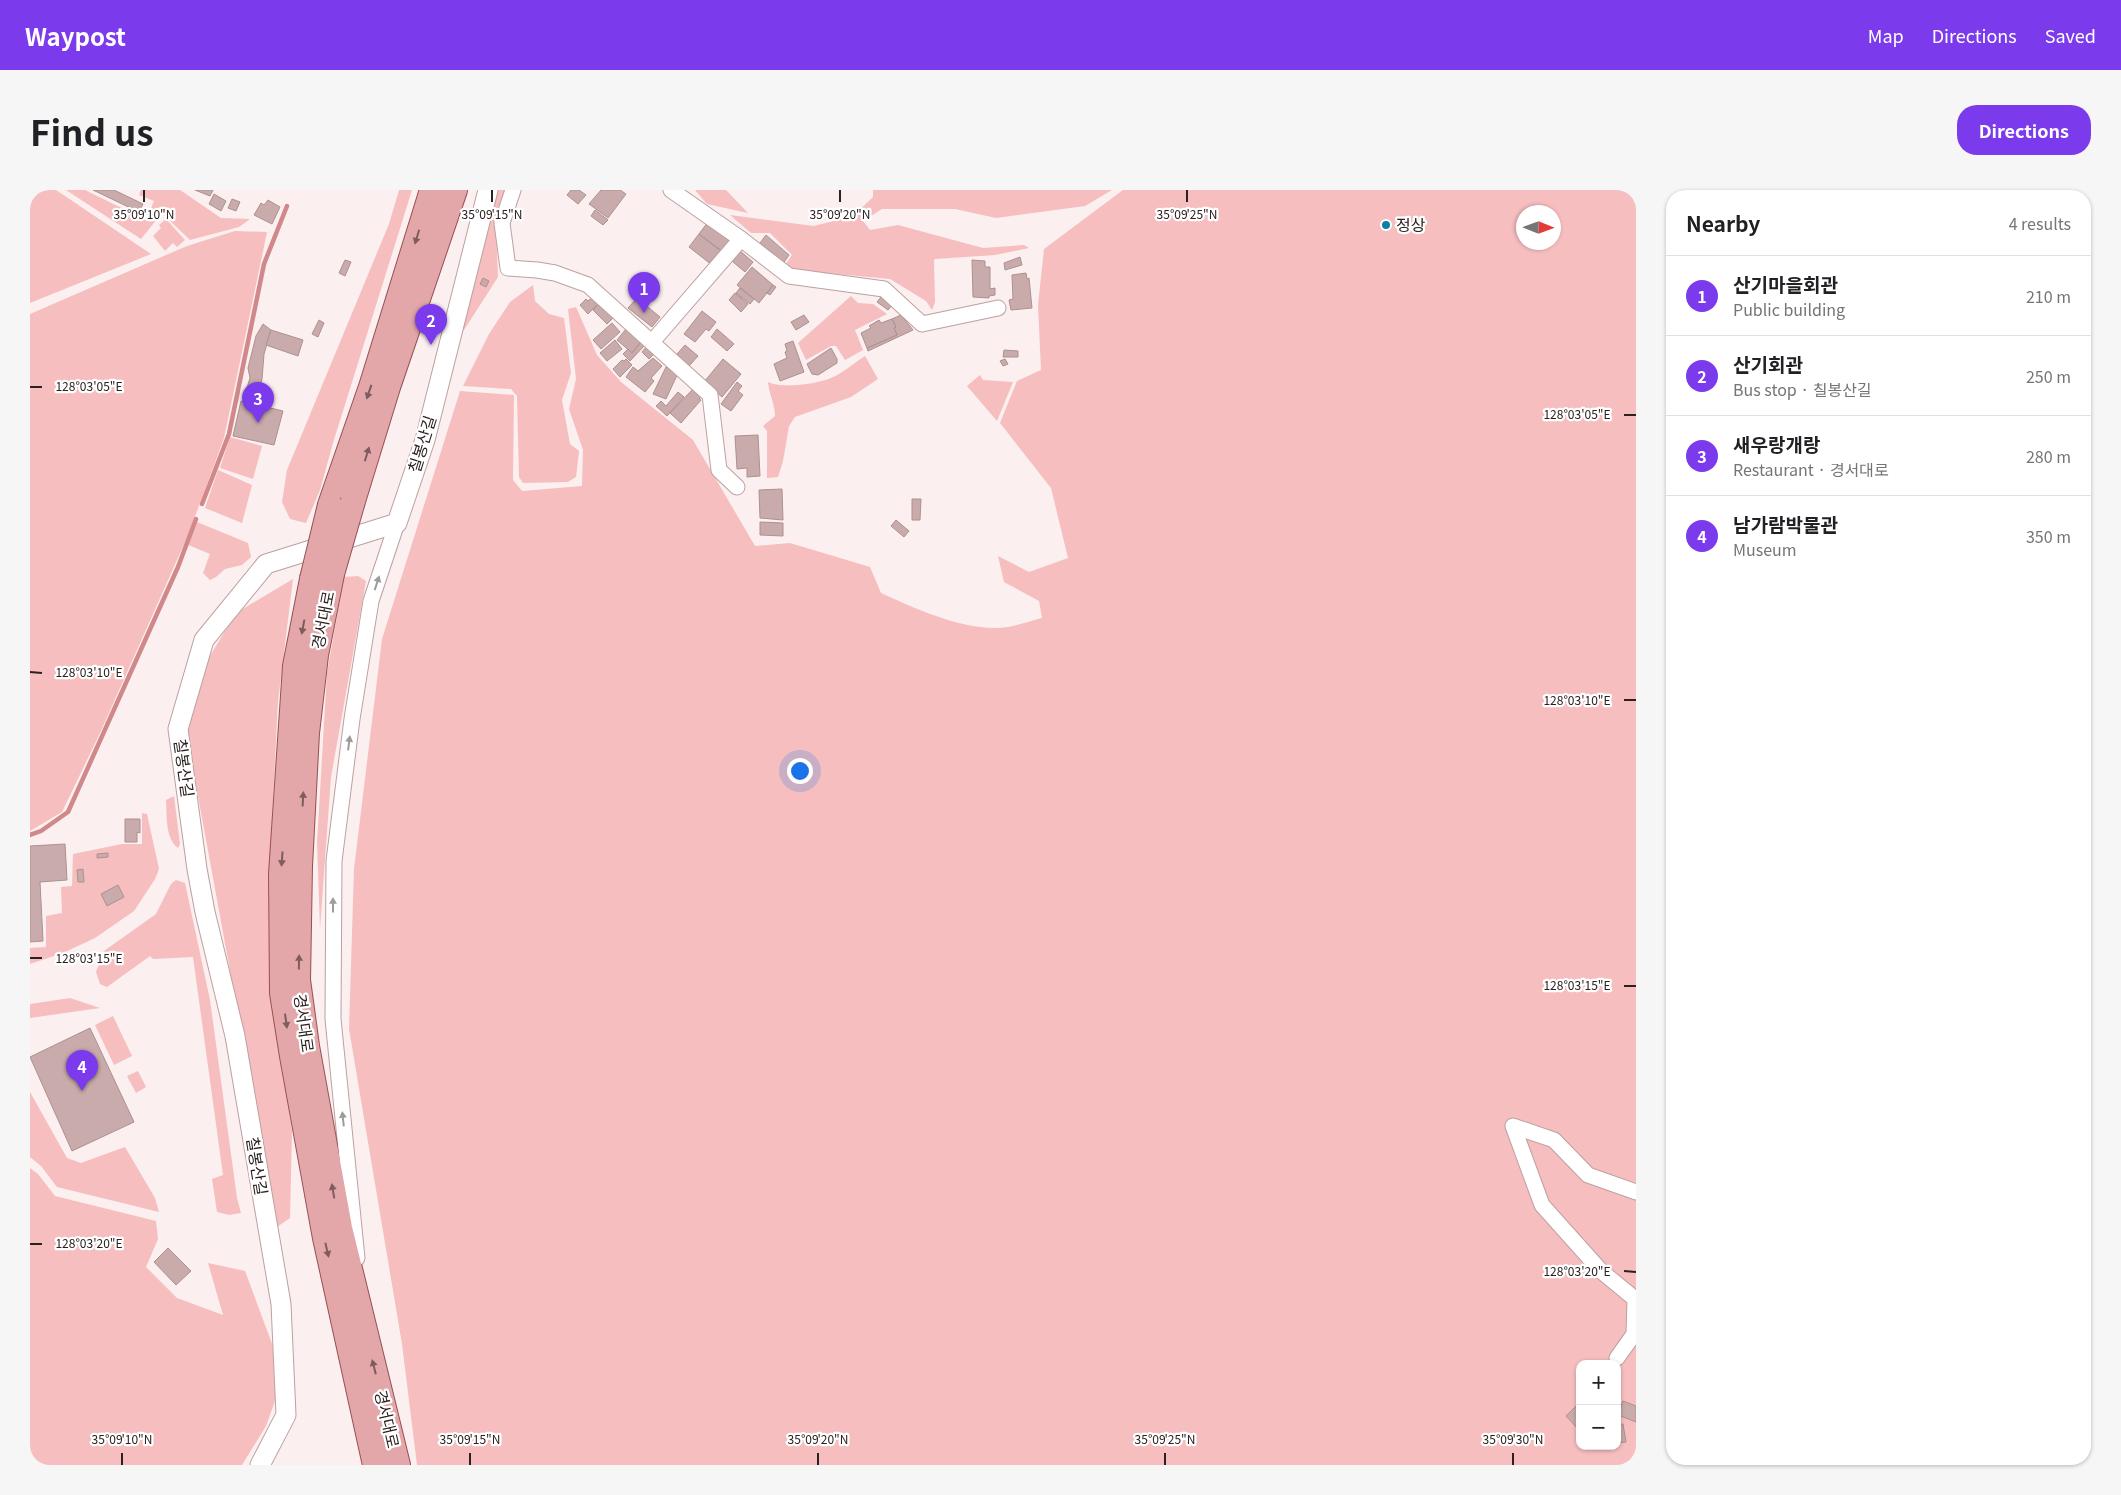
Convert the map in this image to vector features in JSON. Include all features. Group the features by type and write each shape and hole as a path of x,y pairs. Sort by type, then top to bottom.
{"main road":[{"path":"322,577 330,506 371,387 432,190"},
{"path":"322,577 353,501 388,387 455,190"},
{"name":"경서대로","path":"322,577 307,733 300,866 298,980 307,1046 340,1228 398,1465"},
{"name":"경서대로","path":"322,577 295,666 281,874 282,993 325,1238 376,1465"}],"street":[{"name":"칠봉산길","path":"260,1465 286,1415 280,1304 235,1036 205,912 197,870 178,729 204,640 266,564 396,524 425,440 488,190"},
{"path":"513,190 502,223 508,268 555,273 588,286 710,395 719,470 737,487"},
{"path":"671,190 741,239 789,276 884,289 922,324 998,308"},
{"path":"652,342 741,239"},
{"path":"364,1324 332,1019 334,861 352,719 371,601 396,524"},
{"path":"1617,1358 1634,1334 1635,1299 1601,1271 1542,1205 1514,1126 1554,1140 1588,1175 1636,1192"}],"shaded area":[{"path":"30,190 56,190 151,254 30,303"},
{"path":"66,190 85,190 146,220 154,201 139,195 141,190 180,190 221,218 250,219 239,227 190,240 162,213 141,239"},
{"path":"399,190 412,190 320,490 306,523 290,519 282,502 287,470 389,224"},
{"path":"496,190 505,190 496,230 498,277 464,330 459,327"},
{"path":"695,190 726,190 748,213 707,204"},
{"path":"873,190 1112,190 1085,206 996,218 955,209 882,209 863,221 870,230 898,225 983,248 1024,245 1029,248 995,255 935,259 935,302 932,310 926,301 890,279 794,270 785,265 792,255 770,233 751,233 730,215 814,226 853,216 873,197"},
{"path":"1123,190 1636,190 1636,1465 417,1465 402,1344 349,1029 354,869 382,639 460,391 514,395 513,480 522,491 582,486 583,450 569,409 576,379 568,309 576,307 597,355 621,382 693,440 755,546 790,543 870,567 881,593 910,606 959,623 992,628 1008,627 1042,618 1039,601 1004,582 998,556 1029,572 1068,558 1051,488 1000,423 1017,381 1041,370 1038,305 1044,249"},
{"path":"166,219 185,240 177,247 173,243 165,251 153,236 161,228 159,225"},
{"path":"235,231 267,232 224,438 189,533 100,733 62,812 30,831 30,314 187,246"},
{"path":"533,285 535,301 549,314 564,318 571,373 562,400 570,444 579,451 576,477 568,482 523,483 519,477 517,396 511,389 463,386 489,334 510,302"},
{"path":"851,296 858,303 873,304 887,314 855,330 863,350 845,360 836,346 831,346 806,360 798,343"},
{"path":"865,356 878,379 851,397 795,417 789,426 783,461 778,477 767,478 767,431 763,426 775,416 768,382 790,385 809,384 825,380 840,373"},
{"path":"980,375 983,380 1013,382 997,421 967,386"},
{"path":"230,437 262,446 253,479 220,468"},
{"path":"218,470 252,485 242,523 205,508"},
{"path":"197,522 248,543 251,557 242,565 225,569 210,580 203,573 210,554 186,544"},
{"path":"358,576 366,581 331,777 320,928 317,843 327,673 344,577"},
{"path":"293,579 278,701 270,860 275,1008 292,1131 290,1218 277,1227 185,725 202,669 236,613"},
{"path":"174,796 180,844 178,848 171,839 167,820 166,800"},
{"path":"142,813 147,814 159,869 155,879 134,911 95,938 63,953 30,964 30,948 46,947 46,916 62,913 61,887 72,886 73,854 122,844 142,844"},
{"path":"176,880 185,883 210,1000 237,1198 241,1213 229,1215 217,1212 212,1179 223,1175 193,957 153,959 150,956 107,987 100,984 96,972 104,951 156,914 171,884"},
{"path":"70,998 100,1008 30,1018 30,1004"},
{"path":"113,1016 132,1056 114,1065 95,1025"},
{"path":"138,1071 146,1087 136,1093 127,1076"},
{"path":"30,1092 67,1158 81,1163 125,1147 155,1198 159,1212 57,1187 41,1166 30,1157"},
{"path":"30,1168 38,1174 55,1196 156,1221 158,1239 146,1267 177,1298 223,1315 208,1263 245,1271 284,1376 266,1426 242,1465 30,1465"}],"building":[{"path":"93,190 114,190 143,204 139,212"},
{"path":"195,190 213,190 210,196"},
{"path":"571,190 579,190 586,195 578,204 567,195"},
{"path":"601,190 620,190 626,194 608,218 589,204"},
{"path":"214,194 226,201 221,211 209,204"},
{"path":"232,199 240,202 236,211 228,208"},
{"path":"268,200 280,207 272,224 254,215 261,203 264,205"},
{"path":"595,210 608,220 603,225 591,216"},
{"path":"708,222 731,239 722,251 699,234"},
{"path":"699,234 722,252 712,265 689,247"},
{"path":"766,235 789,255 782,265 757,247"},
{"path":"740,251 753,262 745,272 732,261"},
{"path":"1020,257 1022,265 1005,270 1004,263"},
{"path":"345,260 351,262 345,276 339,273"},
{"path":"972,260 985,261 985,267 990,267 990,289 995,288 995,295 989,296 989,298 973,297"},
{"path":"752,267 773,285 759,303 737,285"},
{"path":"1026,273 1027,279 1029,278 1032,308 1011,310 1009,300 1013,299 1012,275"},
{"path":"483,278 489,281 486,287 480,284"},
{"path":"773,285 776,287 770,295 767,293"},
{"path":"740,288 754,299 750,304 736,293"},
{"path":"735,293 748,304 741,312 729,300"},
{"path":"593,297 599,303 588,314 580,305 586,299 588,301"},
{"path":"881,297 892,305 888,310 877,302"},
{"path":"637,298 660,317 652,327 628,308"},
{"path":"601,301 615,316 607,324 593,310"},
{"path":"702,311 716,322 709,331 706,329 695,342 684,334"},
{"path":"804,315 809,322 796,330 791,322"},
{"path":"901,315 913,330 868,351 867,348 897,335 892,319"},
{"path":"892,319 897,335 867,348 861,333 871,328 869,326 879,320 881,323"},
{"path":"319,320 324,323 318,337 312,334"},
{"path":"612,323 620,332 601,349 593,340"},
{"path":"263,324 271,330 264,354 262,379 257,398 245,394 250,378 248,368 256,336"},
{"path":"626,329 641,342 632,353 617,340"},
{"path":"717,329 734,344 727,351 711,337"},
{"path":"271,330 303,340 298,356 266,345"},
{"path":"615,340 622,349 607,361 600,353"},
{"path":"793,341 804,372 780,381 774,364 787,358 785,344"},
{"path":"641,342 644,346 630,361 623,354 628,349 632,353"},
{"path":"685,345 698,356 689,366 677,354"},
{"path":"647,346 655,353 649,359 642,352"},
{"path":"831,348 837,363 818,375 812,374 807,364"},
{"path":"1004,350 1018,351 1018,357 1003,357"},
{"path":"653,358 662,366 651,378 654,381 645,392 626,377 633,367 638,371"},
{"path":"626,359 632,365 620,377 613,369 622,360"},
{"path":"723,359 741,374 722,397 704,382"},
{"path":"1005,359 1008,364 1003,366 1000,361"},
{"path":"666,367 678,373 666,399 653,394"},
{"path":"737,382 742,386 738,391 743,395 731,411 721,404"},
{"path":"694,388 702,395 699,399 701,400 681,423 670,413"},
{"path":"678,392 684,397 667,416 656,406 661,401 666,406"},
{"path":"241,401 283,411 274,445 233,436"},
{"path":"758,435 760,476 747,477 747,468 737,469 735,436"},
{"path":"782,489 783,520 760,518 759,490"},
{"path":"912,499 921,499 920,520 912,520"},
{"path":"896,520 909,531 904,537 891,526"},
{"path":"760,522 783,523 783,536 760,535"},
{"path":"125,819 140,819 140,833 137,832 137,842 125,842"},
{"path":"65,844 67,880 40,882 43,941 30,942 30,846"},
{"path":"108,853 108,857 97,858 97,854"},
{"path":"83,869 84,882 78,882 77,870"},
{"path":"118,885 124,897 107,906 101,894"},
{"path":"90,1028 134,1122 72,1151 30,1057"},
{"path":"168,1248 191,1271 176,1285 154,1262"},
{"path":"1623,1401 1636,1406 1636,1422 1621,1416"},
{"path":"1576,1406 1576,1427 1566,1416"},
{"path":"1621,1424 1623,1424 1626,1442 1621,1443"}],"waterway":[{"path":"202,504 229,434 264,264 287,206"},
{"path":"30,835 41,831 68,812 178,567 196,519"}],"place":[{"name":"정상","path":"1386,225"},
{"name":"산기마을회관","path":"644,313"},
{"name":"산기회관","path":"431,345"},
{"name":"새우랑개랑","path":"258,423"},
{"name":"남가람박물관","path":"82,1091"}]}
